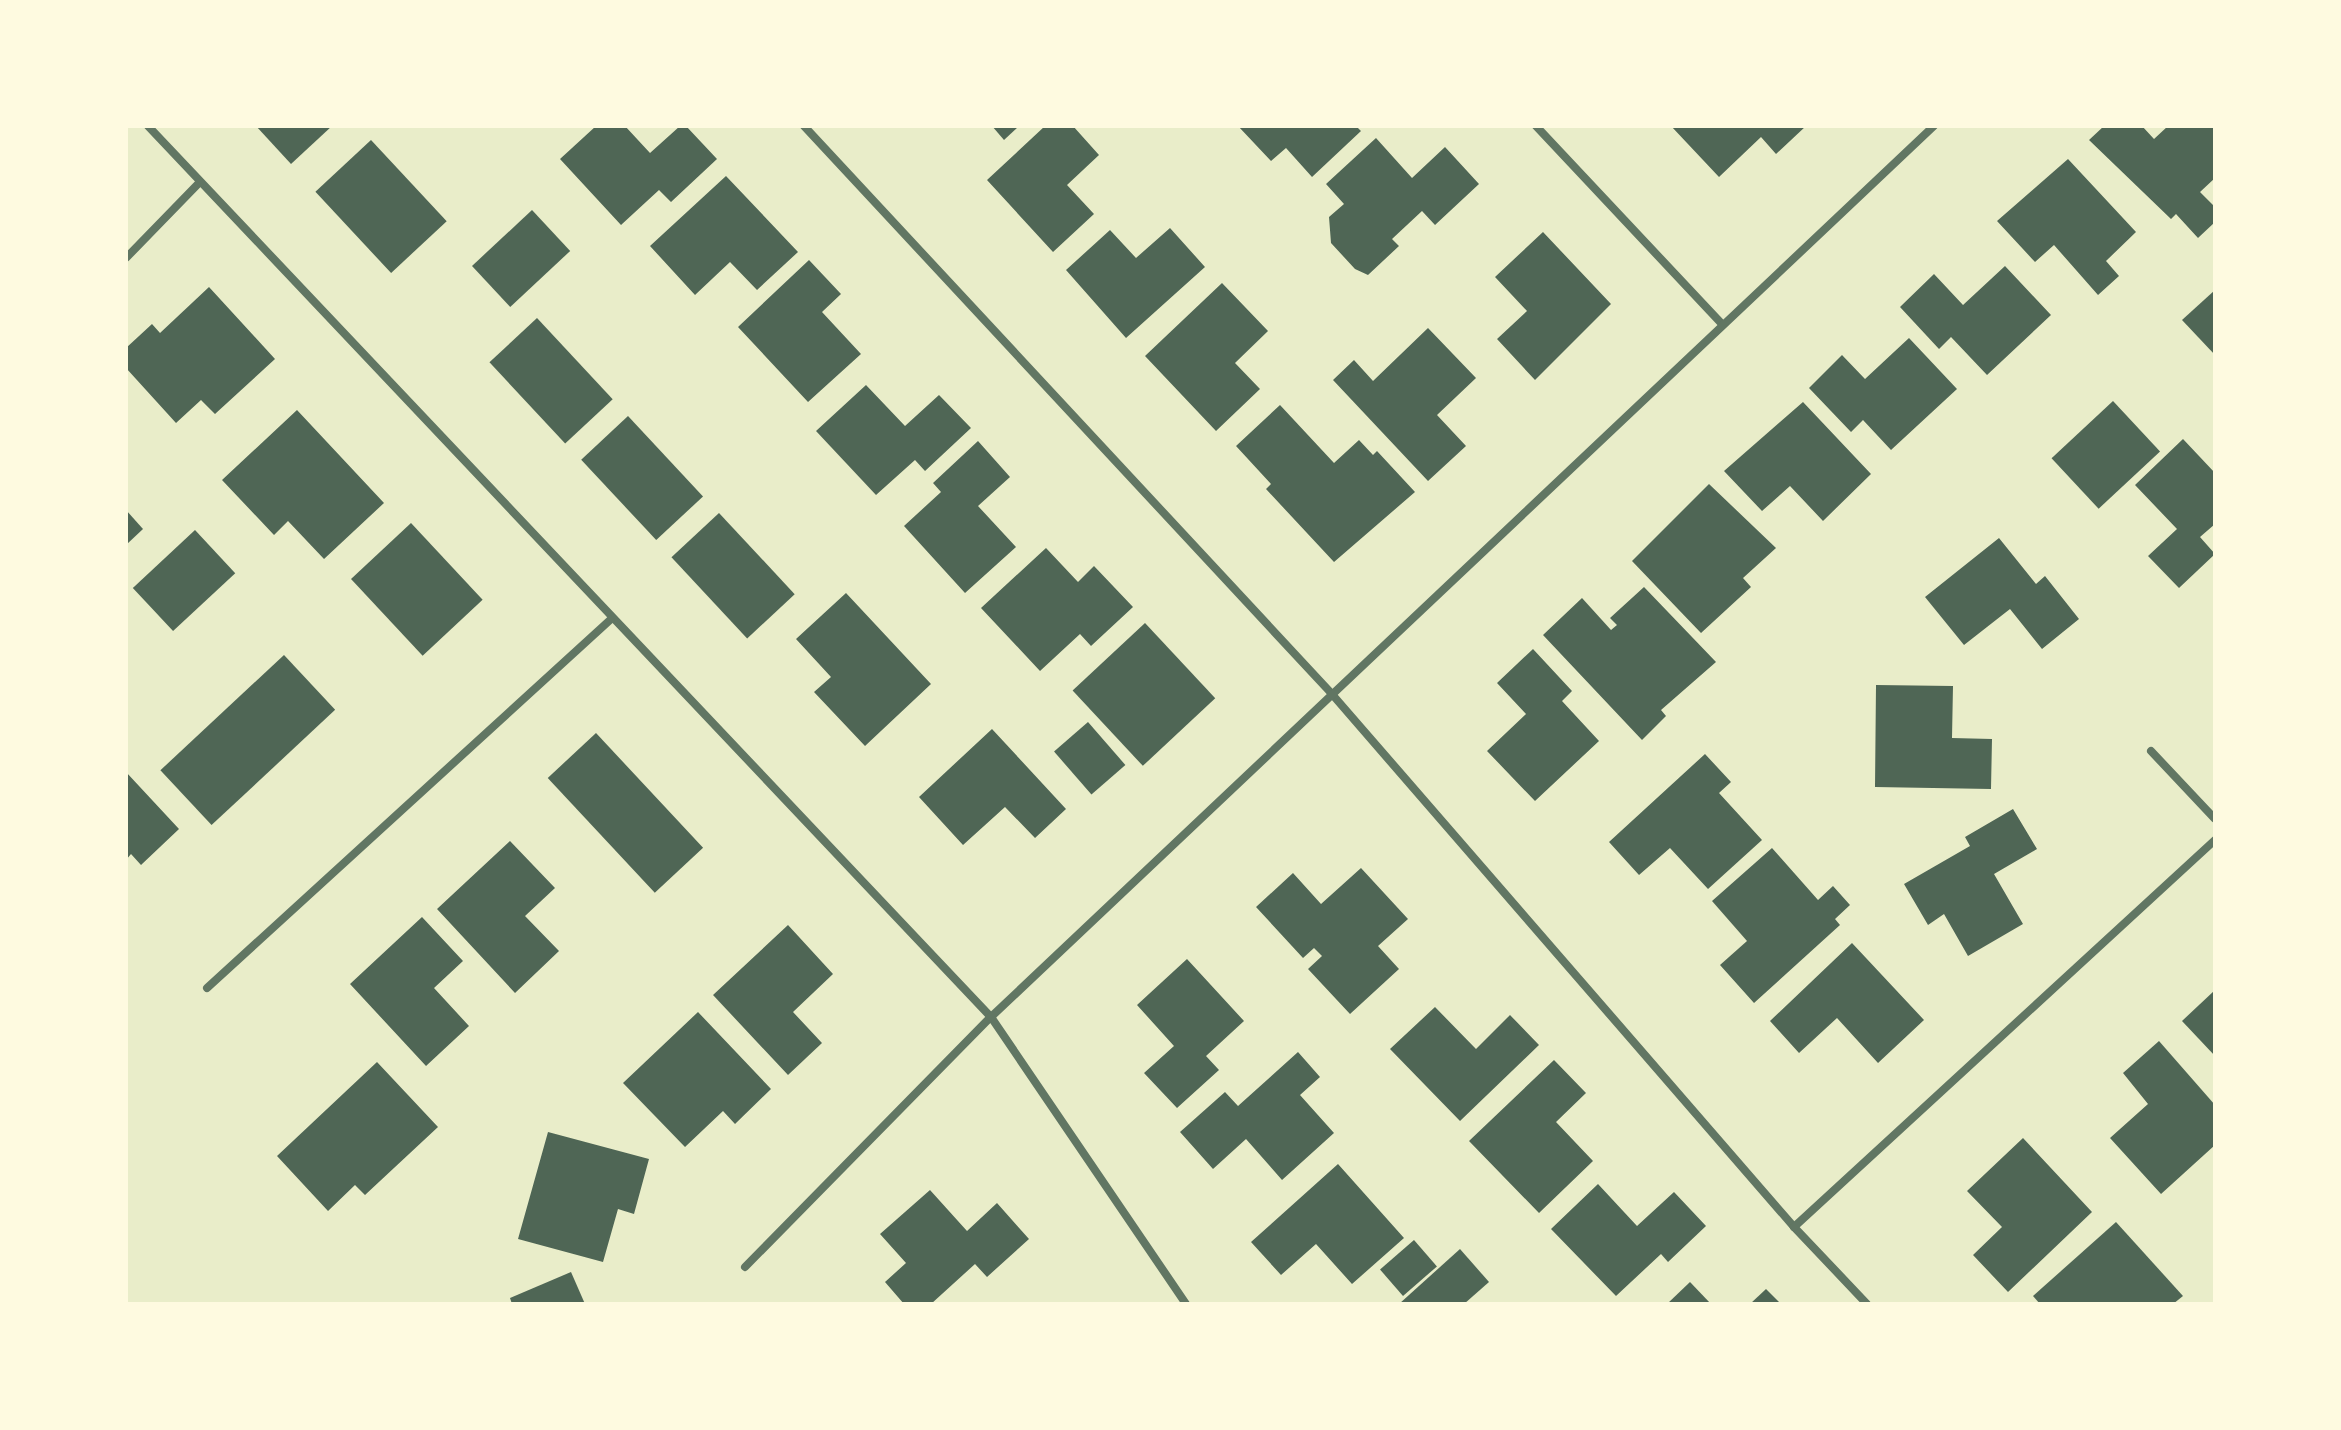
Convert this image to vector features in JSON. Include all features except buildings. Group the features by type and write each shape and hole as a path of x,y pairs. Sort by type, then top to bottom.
{"street":[{"path":"148,126 610,620 991,1017 1186,1304"},
{"path":"804,126 1331,693 1794,1227 1867,1304"},
{"path":"1536,126 1722,324"},
{"path":"745,1267 991,1017 1934,126"},
{"path":"126,258 200,182"},
{"path":"207,988 610,620"},
{"path":"2151,751 2215,819"},
{"path":"1794,1227 2215,840"}]}
